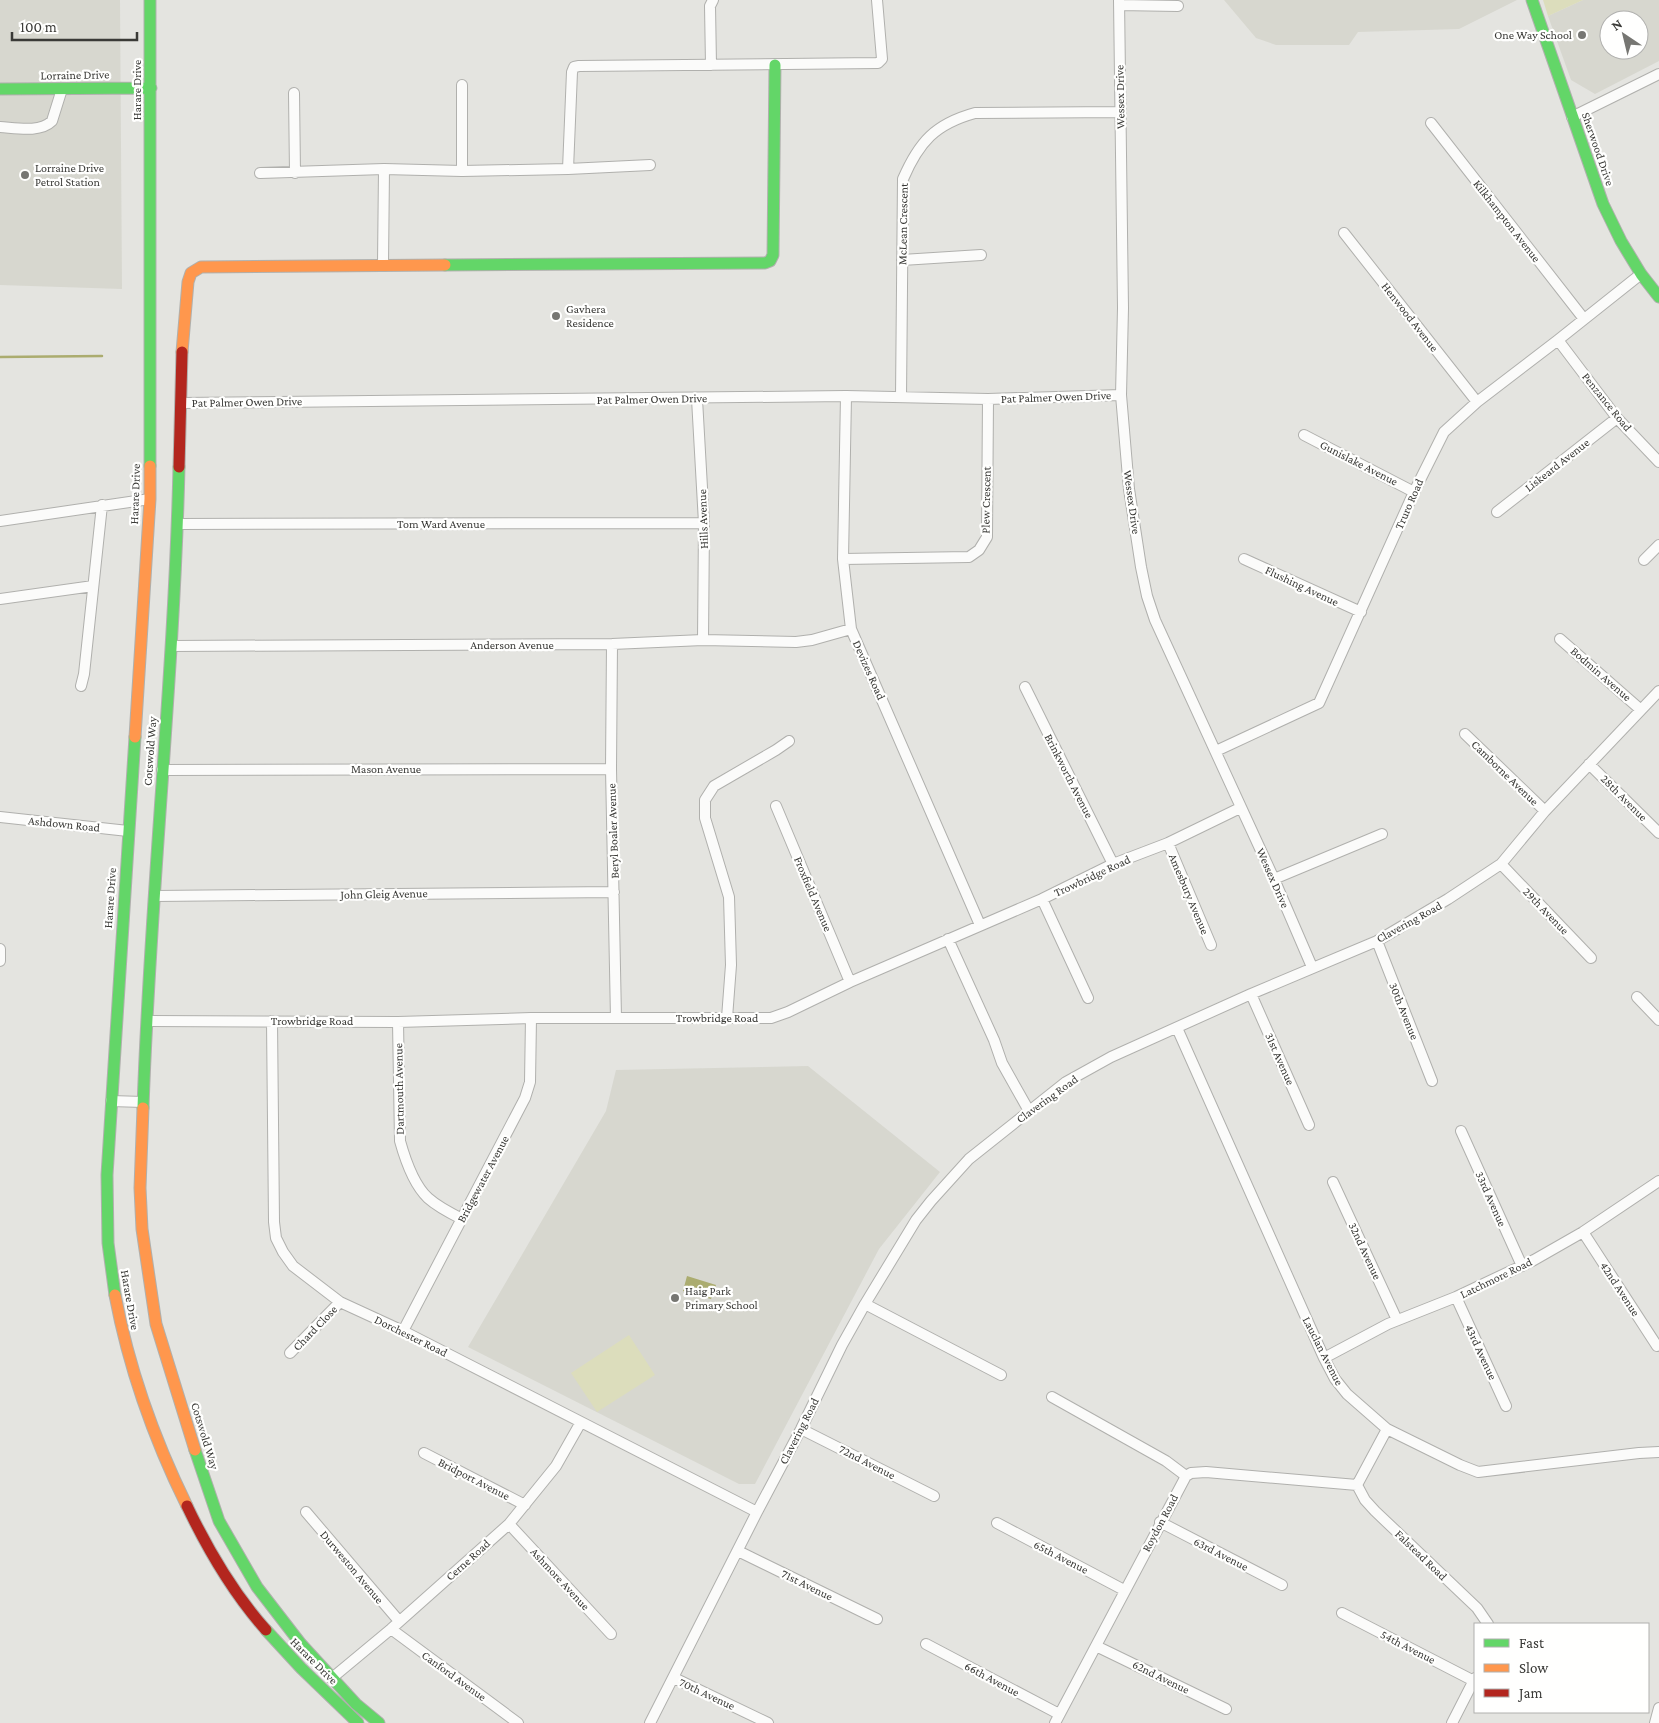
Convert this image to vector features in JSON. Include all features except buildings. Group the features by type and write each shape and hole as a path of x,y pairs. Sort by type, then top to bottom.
{"street":[{"name":"Harare Drive","path":"150,0 150,499 111,1101 107,1183 109,1264 122,1339 150,1423 199,1531 248,1609 286,1654 358,1723"},
{"path":"711,65 710,6 713,0"},
{"path":"568,169 572,72 574,68 579,66 878,63 882,59 877,0"},
{"name":"Sherwood Drive","path":"1532,0 1603,204 1620,241 1641,274 1659,297"},
{"path":"1119,3 1178,6"},
{"name":"Wessex Drive","path":"1119,3 1123,308 1121,395 1129,489 1147,596 1155,620 1274,879 1312,968"},
{"path":"384,169 383,264 765,263 773,255 775,65"},
{"path":"1572,116 1659,74"},
{"path":"462,85 462,171"},
{"name":"Lorraine Drive","path":"0,89 151,88"},
{"path":"0,128 40,128 48,125 52,121 62,89"},
{"path":"294,93 295,173"},
{"name":"McLean Crescent","path":"900,397 903,179 913,156 921,145 956,118 975,113 1120,112"},
{"name":"Kilkhampton Avenue","path":"1431,123 1584,319"},
{"path":"260,174 384,169 462,171 650,165"},
{"name":"Henwood Avenue","path":"1344,232 1477,402"},
{"path":"902,260 981,255"},
{"name":"Cotswold Way","path":"379,1723 356,1704 285,1625 257,1587 226,1534 208,1493 156,1324 142,1229 140,1188 143,1102 162,770 172,646 178,524 183,326 190,274 195,269 204,266 383,264"},
{"name":"Truro Road","path":"1216,751 1319,703 1414,492 1444,432 1477,402 1641,274"},
{"name":"Penzance Road","path":"1558,340 1617,418 1659,462"},
{"name":"Pat Palmer Owen Drive","path":"182,403 846,396 988,399 1121,395"},
{"name":"Devizes Road","path":"846,396 843,559 851,629 980,925"},
{"name":"Hills Avenue","path":"697,398 704,523 703,640"},
{"name":"Plew Crescent","path":"843,559 969,557 979,550 987,537 988,399"},
{"name":"Liskeard Avenue","path":"1497,512 1617,418"},
{"name":"Gunislake Avenue","path":"1304,435 1414,492"},
{"path":"0,521 150,499"},
{"path":"81,686 84,674 102,506"},
{"name":"Tom Ward Avenue","path":"178,524 704,523"},
{"path":"1644,560 1659,545"},
{"name":"Flushing Avenue","path":"1244,559 1360,612"},
{"path":"0,599 94,586"},
{"name":"Anderson Avenue","path":"172,646 612,644 703,640 796,642 812,640 851,629"},
{"name":"Bodmin Avenue","path":"1560,639 1641,710"},
{"name":"Beryl Boaler Avenue","path":"612,644 611,769 616,1018"},
{"name":"Brinkworth Avenue","path":"1025,687 1113,864"},
{"name":"Clavering Road","path":"650,1723 842,1345 865,1304 899,1247 931,1201 968,1159 1066,1082 1111,1057 1251,994 1376,941 1448,900 1501,864 1545,811 1659,691"},
{"name":"Camborne Avenue","path":"1465,734 1545,811"},
{"path":"727,1018 731,965 729,897 705,818 705,800 714,786 789,741"},
{"name":"28th Avenue","path":"1590,764 1659,832"},
{"name":"Mason Avenue","path":"162,770 611,769"},
{"name":"Froxfield Avenue","path":"776,806 850,982"},
{"name":"Trowbridge Road","path":"149,1021 398,1022 531,1018 771,1018 980,925 1042,900 1113,864 1168,843 1240,808"},
{"name":"Ashdown Road","path":"0,817 128,830"},
{"path":"1274,879 1382,834"},
{"name":"Amesbury Avenue","path":"1168,843 1211,945"},
{"name":"29th Avenue","path":"1501,864 1591,958"},
{"name":"John Gleig Avenue","path":"155,896 614,892"},
{"path":"1042,900 1088,998"},
{"path":"948,939 994,1040 1002,1063 1028,1112"},
{"name":"30th Avenue","path":"1376,941 1432,1081"},
{"path":"0,949 0,961"},
{"name":"31st Avenue","path":"1251,994 1309,1125"},
{"path":"1636,997 1659,1020"},
{"name":"Bridgewater Avenue","path":"404,1331 528,1090 531,1018"},
{"name":"Dorchester Road","path":"272,1021 274,1222 276,1238 282,1252 294,1266 340,1302 404,1331 757,1512"},
{"name":"Dartmouth Avenue","path":"398,1022 400,1141 405,1160 426,1197 440,1208 462,1219"},
{"name":"Lauclan Avenue","path":"1177,1028 1324,1358 1335,1379 1346,1394 1387,1429 1478,1472 1659,1452"},
{"path":"111,1101 143,1102"},
{"name":"33rd Avenue","path":"1461,1131 1522,1266"},
{"name":"Latchmore Road","path":"1324,1358 1397,1320 1456,1298 1522,1266 1583,1232 1659,1181"},
{"name":"32nd Avenue","path":"1333,1182 1397,1320"},
{"name":"42nd Avenue","path":"1583,1232 1657,1346"},
{"name":"43rd Avenue","path":"1456,1298 1506,1406"},
{"name":"Chard Close","path":"290,1353 340,1302"},
{"path":"865,1304 1001,1375"},
{"path":"1052,1398 1166,1461 1186,1476 1191,1473 1206,1472 1357,1485 1387,1429"},
{"name":"Cerne Road","path":"332,1678 391,1629 508,1524 525,1506 556,1466 582,1422"},
{"name":"72nd Avenue","path":"801,1429 934,1496"},
{"name":"Bridport Avenue","path":"424,1453 525,1506"},
{"name":"Roydon Road","path":"1057,1719 1186,1476"},
{"name":"Falstead Road","path":"1357,1485 1375,1511 1477,1608 1487,1623"},
{"name":"Durweston Avenue","path":"306,1512 399,1621"},
{"name":"63rd Avenue","path":"1160,1522 1282,1585"},
{"name":"65th Avenue","path":"997,1523 1124,1590"},
{"name":"Ashmore Avenue","path":"508,1524 611,1634"},
{"name":"71st Avenue","path":"738,1552 877,1619"},
{"name":"54th Avenue","path":"1342,1613 1474,1679"},
{"name":"Canford Avenue","path":"391,1629 518,1723"},
{"name":"66th Avenue","path":"926,1644 1057,1719"},
{"name":"62nd Avenue","path":"1096,1646 1226,1708"},
{"name":"70th Avenue","path":"674,1678 768,1723"},
{"path":"1452,1723 1474,1682"},
{"path":"1655,1723 1659,1708"}],"shaded area":[{"path":"0,0 120,0 122,289 0,285"},
{"path":"1224,0 1517,0 1459,29 1358,32 1349,45 1276,45 1256,38"},
{"path":"1543,0 1583,0 1548,16"},
{"name":"One Way School","path":"1583,0 1659,0 1659,61 1595,94 1571,80 1548,16"},
{"name":"Haig Park Primary School","path":"808,1066 940,1172 879,1249 755,1484 739,1484 468,1347 606,1111 616,1070"},
{"path":"687,1276 716,1285 711,1299 683,1291"},
{"path":"629,1335 655,1375 597,1412 571,1373"}],"waterway":[{"path":"0,357 102,356"}],"traffic: fast":[{"path":"150,0 150,466"},
{"path":"1532,0 1603,204 1621,241 1641,274 1659,297"},
{"path":"445,265 765,263 770,261 773,255 775,65"},
{"path":"0,89 151,88"},
{"path":"143,1108 146,1028 172,627 179,467"},
{"path":"115,1295 108,1243 107,1175 135,737"},
{"path":"195,1450 219,1521 257,1587 301,1644 356,1704 379,1723"},
{"path":"266,1630 301,1668 358,1723"}],"traffic: slow":[{"path":"182,352 188,282 191,273 201,267 445,265"},
{"path":"135,737 150,499 150,466"},
{"path":"143,1108 140,1188 142,1229 156,1324 195,1450"},
{"path":"115,1295 135,1377 153,1429 187,1506"}],"traffic: jam":[{"path":"179,467 182,352"},
{"path":"187,1506 222,1571 266,1630"}],"place":[{"name":"One Way School","path":"1582,35"},
{"name":"Lorraine Drive Petrol Station","path":"25,175"},
{"name":"Gavhera Residence","path":"556,316"},
{"name":"Haig Park Primary School","path":"675,1298"}]}
